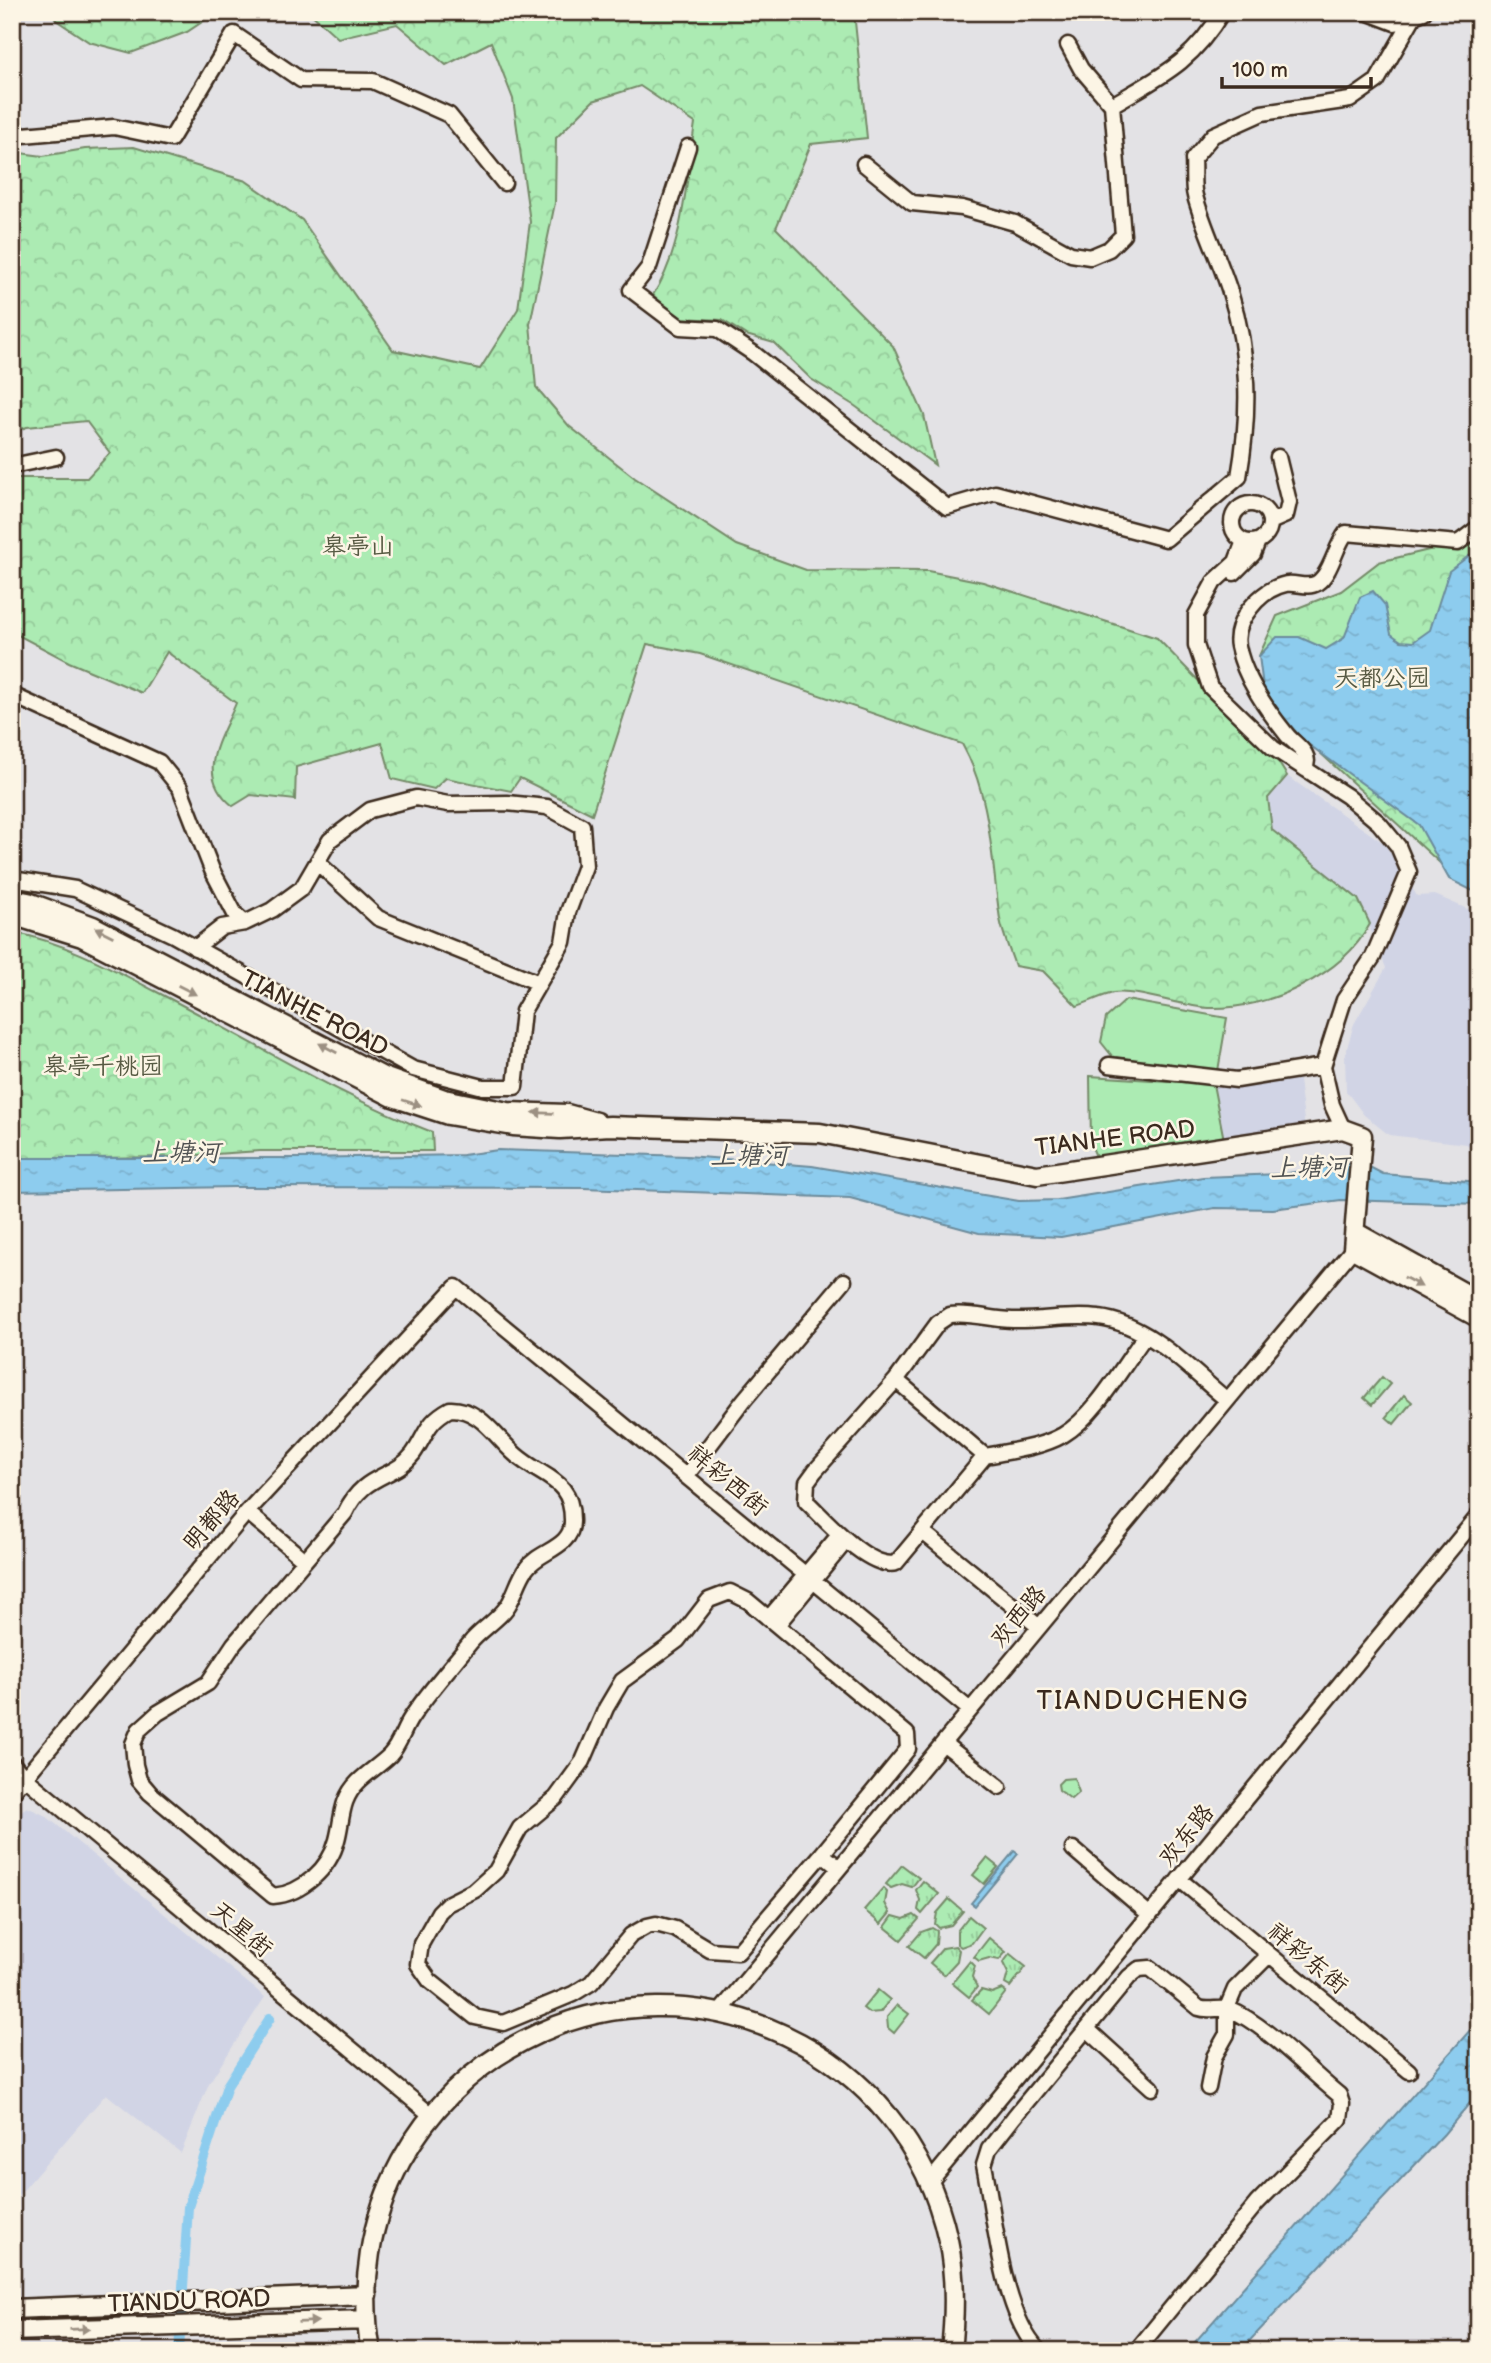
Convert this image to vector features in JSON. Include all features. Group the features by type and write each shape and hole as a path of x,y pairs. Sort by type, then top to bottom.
{"main road":[{"name":"TIANHE ROAD","path":"12,899 93,926 383,1077 444,1099 508,1112 567,1114 610,1126"},
{"name":"TIANHE ROAD","path":"12,915 82,937 393,1097 449,1115 513,1126 560,1129 610,1126 820,1133 1037,1175 1154,1160 1343,1129"},
{"path":"1343,1129 1362,1136 1354,1241"},
{"path":"1354,1241 1479,1301"},
{"path":"1354,1241 1479,1318"},
{"path":"371,2351 367,2295 372,2238 382,2204 409,2146 432,2115 472,2073 505,2050 573,2019 641,2007 677,2007 719,2013 776,2030 803,2043 849,2076 887,2113 904,2136 929,2183 948,2239 953,2267 954,2304 951,2351"},
{"name":"TIANDU ROAD","path":"12,2309 367,2295"},
{"name":"TIANDU ROAD","path":"12,2331 367,2320"}],"street":[{"path":"1112,104 1186,60 1208,35 1222,12"},
{"path":"1366,12 1395,23 1418,15"},
{"path":"688,147 649,267 631,290 680,327 717,329 735,341 947,507 995,493 1166,539 1239,477 1247,432 1248,381 1242,339 1231,293 1195,194 1193,159 1213,135 1262,113 1350,100 1377,81 1418,15"},
{"path":"12,136 114,127 171,139 234,34 301,80 373,81 449,115 503,183"},
{"path":"864,164 912,203 962,208 1014,223 1071,254 1090,257 1109,249 1123,234 1112,104 1081,69 1068,45"},
{"path":"12,466 56,457"},
{"path":"1270,522 1286,515 1289,502 1278,457"},
{"path":"1251,541 1236,535 1231,523 1241,506 1260,507 1270,522 1267,533 1251,541 1236,562 1214,582 1196,615 1196,645 1210,687 1273,748 1347,796 1379,823 1398,846 1409,872 1373,957 1344,1000 1322,1066 1332,1105 1343,1129"},
{"path":"1305,769 1308,761 1305,752 1270,714 1251,681 1238,646 1238,625 1245,612 1277,587 1288,583 1308,586 1317,583 1325,576 1336,547 1346,533 1458,543 1479,527"},
{"path":"12,695 159,762 180,788 212,870 235,914 245,923"},
{"path":"12,879 75,889 195,948 413,1069 483,1087 515,1087 523,1011 563,942 568,912 585,866 582,826 547,807 507,803 448,804 416,798 370,810 331,840 302,888 272,910 245,923 222,927 195,948"},
{"path":"317,862 378,918 539,982"},
{"path":"1109,1065 1237,1080 1322,1066"},
{"name":"欢西路","path":"719,2013 1227,1401 1354,1241"},
{"path":"687,1475 744,1400 844,1281"},
{"name":"祥彩西街","path":"456,1287 970,1710"},
{"name":"明都路","path":"12,1793 247,1512 456,1287"},
{"path":"1146,1336 1087,1413 1063,1434 1015,1450 985,1456 902,1558 889,1565 880,1563 843,1537 807,1501 807,1482 896,1380 938,1323 950,1315 1012,1320 1096,1317 1132,1327 1146,1336 1227,1401"},
{"path":"896,1380 985,1456"},
{"path":"450,1409 464,1409 476,1414 489,1431 534,1471 561,1483 568,1494 572,1525 566,1539 530,1563 520,1577 510,1604 483,1627 409,1720 391,1754 343,1802 337,1842 323,1868 303,1886 285,1895 273,1896 150,1793 139,1780 133,1744 144,1723 208,1683 234,1644 275,1599 303,1559 345,1513 351,1500 368,1482 412,1454 428,1424 450,1409"},
{"path":"247,1512 303,1559"},
{"name":"欢东路","path":"929,2183 1479,1515"},
{"path":"923,1532 1039,1627"},
{"path":"773,1621 843,1537"},
{"path":"720,1594 738,1594 773,1621 903,1727 909,1741 908,1749 738,1952 710,1950 675,1929 656,1924 647,1926 631,1935 591,1983 573,1994 503,2023 475,2017 430,1982 418,1964 421,1944 439,1912 447,1904 488,1880 505,1858 520,1828 556,1798 593,1744 614,1693 633,1671 678,1640 709,1600 720,1594"},
{"path":"943,1742 999,1787"},
{"name":"天星街","path":"12,1763 24,1777 432,2115"},
{"path":"1073,1849 1150,1915"},
{"path":"822,1854 839,1868"},
{"name":"祥彩东街","path":"1179,1879 1409,2071"},
{"path":"1208,2088 1214,2057 1227,2034 1227,2008 1236,1989 1269,1955"},
{"path":"1039,2351 1027,2339 1010,2303 984,2165 989,2150 1087,2029 1139,1969 1150,1968 1199,2008 1209,2012 1227,2008 1249,2020 1339,2095 1342,2104 1340,2119 1257,2203 1136,2351"},
{"path":"1087,2029 1152,2088"},
{"path":"996,2102 1014,2117"}],"shaded area":[{"path":"1287,776 1385,844 1417,896 1435,895 1479,914 1479,1161 1467,1144 1389,1135 1364,1115 1346,1091 1345,1055 1354,1024 1386,968 1358,899 1271,830 1268,798"},
{"path":"1299,1080 1305,1128 1224,1140 1213,1084"},
{"path":"27,1807 46,1816 265,1997 209,2083 181,2153 106,2094 12,2203 12,1817"}],"green space":[{"path":"52,12 217,12 187,32 131,53 89,42 56,20"},
{"name":"皋亭山","path":"309,12 854,12 867,138 811,144 776,228 893,346 924,415 935,465 855,406 811,379 774,343 746,335 722,320 678,318 653,295 671,257 677,235 695,123 640,86 593,101 556,138 555,203 530,324 536,387 569,426 635,478 737,545 806,570 928,571 983,582 1157,638 1221,704 1269,747 1287,776 1268,798 1272,830 1358,899 1370,924 1357,943 1322,974 1278,996 1255,1003 1209,1008 1123,992 1108,994 1077,1006 1043,971 1015,966 1000,919 985,807 972,764 962,744 700,654 647,644 592,814 520,778 511,791 446,778 434,789 392,779 382,743 296,767 295,800 251,795 233,806 221,794 213,769 218,743 236,703 167,652 142,693 69,662 12,632 12,494 18,478 87,478 110,453 86,421 27,427 12,432 12,152 43,156 85,149 134,147 246,181 302,220 393,350 480,369 518,309 530,222 513,99 491,42 446,65 397,24 338,38"},
{"name":"天都公园","path":"1479,525 1479,890 1441,864 1293,728 1259,656 1277,616 1341,591 1379,562 1458,543"},
{"name":"皋亭千桃园","path":"12,932 50,942 103,964 326,1084 432,1132 433,1151 260,1151 170,1157 12,1159"},
{"path":"1126,1000 1227,1018 1218,1071 1113,1057 1101,1042 1106,1018"},
{"path":"1090,1076 1213,1084 1224,1140 1098,1161 1091,1145"},
{"path":"1382,1377 1390,1384 1372,1405 1364,1398"},
{"path":"1404,1395 1412,1402 1394,1424 1386,1417"},
{"path":"1074,1778 1079,1792 1071,1799 1059,1790 1058,1784 1063,1779"},
{"path":"987,1858 998,1867 984,1884 973,1875"},
{"path":"902,1865 919,1878 912,1887 902,1884 891,1888 886,1884"},
{"path":"923,1881 939,1894 922,1914 918,1910 920,1900 916,1890"},
{"path":"883,1888 887,1892 885,1903 890,1913 881,1924 864,1910"},
{"path":"949,1899 963,1911 951,1925 939,1928 935,1924 937,1913"},
{"path":"914,1915 919,1919 901,1940 885,1927 893,1916 904,1919"},
{"path":"969,1916 983,1928 972,1943 961,1947 957,1944 957,1931"},
{"path":"932,1928 937,1931 936,1944 924,1958 909,1946 921,1932"},
{"path":"989,1938 1006,1952 999,1960 989,1958 979,1961 974,1957"},
{"path":"955,1946 959,1950 957,1961 944,1975 930,1963 943,1948"},
{"path":"1010,1954 1026,1967 1010,1987 1005,1984 1008,1973 1003,1963"},
{"path":"970,1961 975,1966 972,1977 977,1987 969,1997 952,1983"},
{"path":"1002,1989 1006,1992 989,2014 972,2000 981,1990 992,1993"},
{"path":"878,1990 890,2000 880,2012 869,2013 863,2008"},
{"path":"897,2005 909,2014 894,2033 888,2028 887,2017"}],"water":[{"name":"天都公园","path":"1479,548 1479,894 1449,879 1419,825 1304,741 1264,695 1259,656 1277,637 1299,637 1326,649 1344,638 1360,597 1373,591 1385,605 1391,634 1401,641 1413,642 1430,630 1449,571"},
{"path":"498,1150 687,1156 812,1166 1019,1201 1058,1200 1203,1177 1282,1174 1360,1162 1383,1174 1479,1182 1479,1204 1341,1200 1273,1209 1215,1208 1061,1237 979,1233 850,1198 583,1188 234,1187 12,1191 12,1158 299,1158 463,1155"},
{"path":"1014,1851 1018,1854 975,1906 971,1903"},
{"path":"1479,2020 1479,2092 1444,2134 1240,2351 1187,2351"}],"waterway":[{"path":"179,2351 188,2207 227,2086 270,2018"}],"district":[{"name":"TIANDUCHENG","path":"1143,1700"}],"water label":[{"name":"上塘河","path":"181,1152"},
{"name":"上塘河","path":"749,1155"},
{"name":"上塘河","path":"1309,1167"}]}
